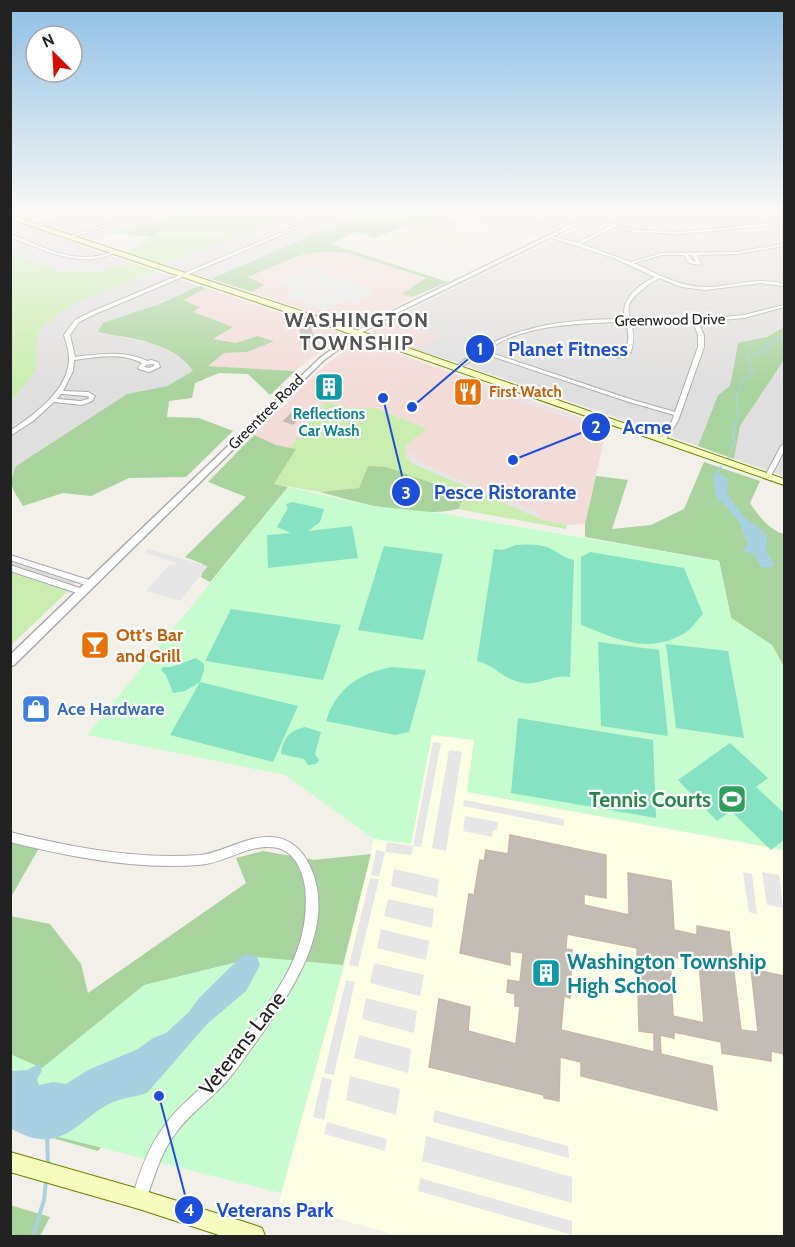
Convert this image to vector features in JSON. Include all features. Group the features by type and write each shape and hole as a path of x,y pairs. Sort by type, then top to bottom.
{"main road":[{"path":"165,269 357,333 784,482"},
{"path":"10,1162 139,1199 254,1236"}],"street":[{"path":"11,434 52,400 58,392 69,372 72,359 67,335 77,321 196,269"},
{"name":"Greentree Road","path":"10,662 322,358 357,333 485,269"},
{"path":"643,269 674,284 703,289 755,277 784,285"},
{"path":"618,356 628,352 633,342 633,334 624,310 627,301 658,277"},
{"name":"Greenwood Drive","path":"457,368 501,338 518,333 580,322 695,321 744,317 784,306"},
{"path":"663,440 678,414 701,347 701,335 695,321"},
{"path":"480,351 631,401 678,414"},
{"path":"72,359 118,355 146,363"},
{"path":"52,400 82,402 90,400 93,396 58,392"},
{"path":"768,476 784,446"},
{"path":"10,557 92,584"},
{"path":"10,568 83,592"},
{"name":"Veterans Lane","path":"10,837 110,856 198,860 213,859 256,844 274,842 289,846 304,862 312,905 309,929 297,969 233,1063 216,1084 170,1128 150,1164 139,1199"}],"shaded area":[{"path":"52,269 111,269 101,272"},
{"path":"179,269 234,269 211,279"},
{"path":"268,269 397,269 427,279 402,294 413,297 358,327 353,327 252,292 264,285 247,278"},
{"path":"302,269 317,269 376,292 354,304 344,301 324,311 287,298 289,297 287,294 293,289 281,284 281,279"},
{"path":"493,269 784,269 784,327 767,337 738,343 730,386 718,395 698,446 417,350 438,336 391,319"},
{"path":"156,271 198,286 98,332 160,345 183,357 193,371 167,386 127,394 16,466 11,478 11,399 14,399 36,369 37,331 71,305"},
{"path":"206,288 344,334 295,371 207,366 224,353 247,352 257,336 236,343 212,339 232,327 193,312 199,307 182,300"},
{"path":"391,319 439,336 417,350 373,334 372,330"},
{"path":"359,340 607,427 585,524 567,525 540,519 415,466 405,453 407,445 426,429 375,408 351,408 325,402 290,448 276,445 254,435 324,366"},
{"path":"784,360 784,476 734,459 740,426"},
{"path":"463,378 592,423 590,425 460,380"},
{"path":"413,453 416,461 541,514 539,517 413,464 408,454"},
{"path":"288,487 373,506 423,511 719,561 731,618 784,667 784,1236 399,1236 279,1202 344,965 374,839 285,775 87,735"},
{"path":"148,549 208,566 180,601 146,591 169,565 174,566 177,563 145,553"},
{"path":"11,554 81,577 68,591 11,573"},
{"path":"433,742 441,743 421,847 413,846"},
{"path":"449,750 462,752 446,851 432,848"},
{"path":"464,800 564,819 564,826 463,806"},
{"path":"465,816 498,822 497,830 493,830 492,837 463,831"},
{"path":"387,842 413,846 411,855 385,852"},
{"path":"376,850 385,852 379,877 371,875"},
{"path":"394,869 439,879 437,897 391,886"},
{"path":"743,872 752,874 757,914 749,912"},
{"path":"762,872 779,875 783,908 767,905"},
{"path":"370,878 379,879 358,967 349,965"},
{"path":"388,899 434,909 432,928 384,916"},
{"path":"381,929 429,941 426,960 377,948"},
{"path":"374,963 424,975 420,996 370,983"},
{"path":"346,980 355,982 334,1075 324,1073"},
{"path":"366,998 417,1011 414,1033 362,1019"},
{"path":"359,1035 411,1049 408,1073 354,1058"},
{"path":"350,1076 400,1089 396,1115 346,1100"},
{"path":"322,1077 332,1080 324,1120 313,1117"},
{"path":"435,1110 568,1146 569,1158 433,1122"},
{"path":"327,1122 387,1139 385,1151 324,1134"},
{"path":"426,1136 572,1177 572,1203 422,1161"},
{"path":"420,1178 572,1221 572,1235 418,1191"}],"green space":[{"path":"11,269 156,271 71,305 38,331 36,369 14,399 11,399"},
{"path":"234,269 267,269 248,277 264,285 252,292 211,279"},
{"path":"399,269 409,269 448,282 413,297 402,294 426,278"},
{"path":"198,286 206,288 183,300 200,307 193,312 233,327 213,339 236,343 257,336 274,341 247,352 224,353 208,366 295,371 270,395 248,374 219,373 195,383 192,398 169,401 167,417 199,418 233,431 186,477 129,478 91,496 63,493 23,506 12,483 16,466 127,394 167,386 193,371 185,361 163,347 98,332 103,323 162,303"},
{"path":"784,327 784,360 740,426 734,459 698,446 718,395 730,386 738,343 767,337"},
{"path":"325,402 351,408 375,408 427,429 407,445 405,454 410,462 540,519 567,525 566,529 458,509 466,495 368,466 359,488 320,492 274,484 296,449 290,448"},
{"path":"254,435 276,445 296,449 274,484 288,487 210,582 201,577 203,564 185,557 246,497 208,482"},
{"path":"704,462 760,481 750,503 769,526 784,534 784,667 772,645 731,618 719,561 585,537 585,524 596,476 628,480 612,529 651,525 684,509"},
{"path":"368,466 386,467 466,495 458,509 424,512 389,509 320,492 359,488"},
{"path":"288,487 373,506 439,513 719,561 731,618 772,645 784,667 784,850 467,792 474,740 432,735 411,844 374,839 285,775 87,735"},
{"path":"292,502 324,509 320,522 308,531 352,526 358,558 268,568 267,535 291,533 277,527 288,508 286,504"},
{"path":"516,545 543,546 574,560 570,677 564,676 530,683 517,682 489,665 477,661 494,549 502,550"},
{"path":"384,546 443,554 423,640 358,630"},
{"path":"590,552 684,568 703,614 686,633 656,643 631,642 581,625 581,557"},
{"path":"10,573 68,591 11,645"},
{"path":"231,609 341,625 323,680 205,661"},
{"path":"598,642 659,650 668,736 601,726"},
{"path":"666,644 728,651 744,738 676,728"},
{"path":"196,658 204,664 200,682 185,691 173,693 166,675 161,670 163,667 171,667"},
{"path":"392,667 426,670 409,732 395,735 326,721 336,699 351,684 370,673"},
{"path":"200,682 298,706 273,762 170,735"},
{"path":"518,718 653,740 656,818 511,793"},
{"path":"305,727 321,732 315,754 319,760 316,764 308,765 304,759 281,754 288,736"},
{"name":"Tennis Courts","path":"730,743 768,778 756,787 784,813 784,840 771,850 731,811 717,821 678,780"},
{"path":"11,842 39,848 11,897"},
{"path":"263,851 314,860 371,854 330,1016 148,1092 98,1151 11,1126 10,916 50,924 81,964 88,993 246,883 236,858"},
{"path":"257,957 344,965 281,1193 11,1125 10,1054 42,1068 144,985"},
{"path":"10,1205 50,1217 40,1236 11,1236"}],"water":[{"path":"718,473 728,479 729,497 744,517 767,534 766,551 774,564 773,567 761,567 754,554 743,551 748,544 738,520 716,496 713,476"},
{"path":"244,954 257,957 260,965 246,991 207,1024 148,1092 109,1104 69,1132 51,1139 33,1138 11,1129 11,1071 27,1070 39,1064 42,1070 37,1080 39,1085 53,1082 66,1084 88,1070 138,1049 153,1038 166,1033"}],"building":[{"path":"310,327 315,341 302,342 300,328"},
{"path":"297,408 306,410 293,424 284,421"},
{"name":"Washington Township High School","path":"510,835 606,855 606,898 584,894 584,905 629,915 628,873 671,881 674,930 697,935 697,926 729,932 741,1030 758,1032 751,969 784,976 784,1054 771,1051 771,1061 722,1053 721,1042 674,1032 674,1038 660,1035 661,1054 712,1066 717,1110 581,1076 581,1062 560,1057 559,1101 544,1098 544,1095 429,1067 439,999 470,1007 468,1031 516,1044 520,1006 515,1006 515,994 507,992 508,980 520,982 523,953 510,951 510,965 460,953 469,894 474,895 480,860 484,861 486,850 508,854","holes":["567,934 637,948 639,1031 654,1033 654,1052 561,1030 564,996 570,998 572,950 566,949","670,956 699,962 704,1023 673,1016"]}],"waterway":[{"path":"728,458 735,440 732,435 738,416 736,398 743,379 753,374 747,357 765,350 766,345 784,337"},
{"path":"719,471 721,466"},
{"path":"717,475 719,470"},
{"path":"47,1136 48,1164"},
{"path":"33,1236 44,1200 46,1181"}],"place":[{"name":"Reflections Car Wash","path":"329,387"},
{"name":"First Watch","path":"468,392"},
{"name":"Pesce Ristorante","path":"383,398"},
{"name":"Planet Fitness","path":"412,407"},
{"name":"Acme","path":"513,460"},
{"name":"Ott's Bar and Grill","path":"95,645"},
{"name":"Ace Hardware","path":"36,709"},
{"name":"Tennis Courts","path":"732,799"},
{"name":"Washington Township High School","path":"546,973"},
{"name":"Veterans Park","path":"159,1096"}],"district":[{"name":"WASHINGTON TOWNSHIP","path":"357,332"}]}
